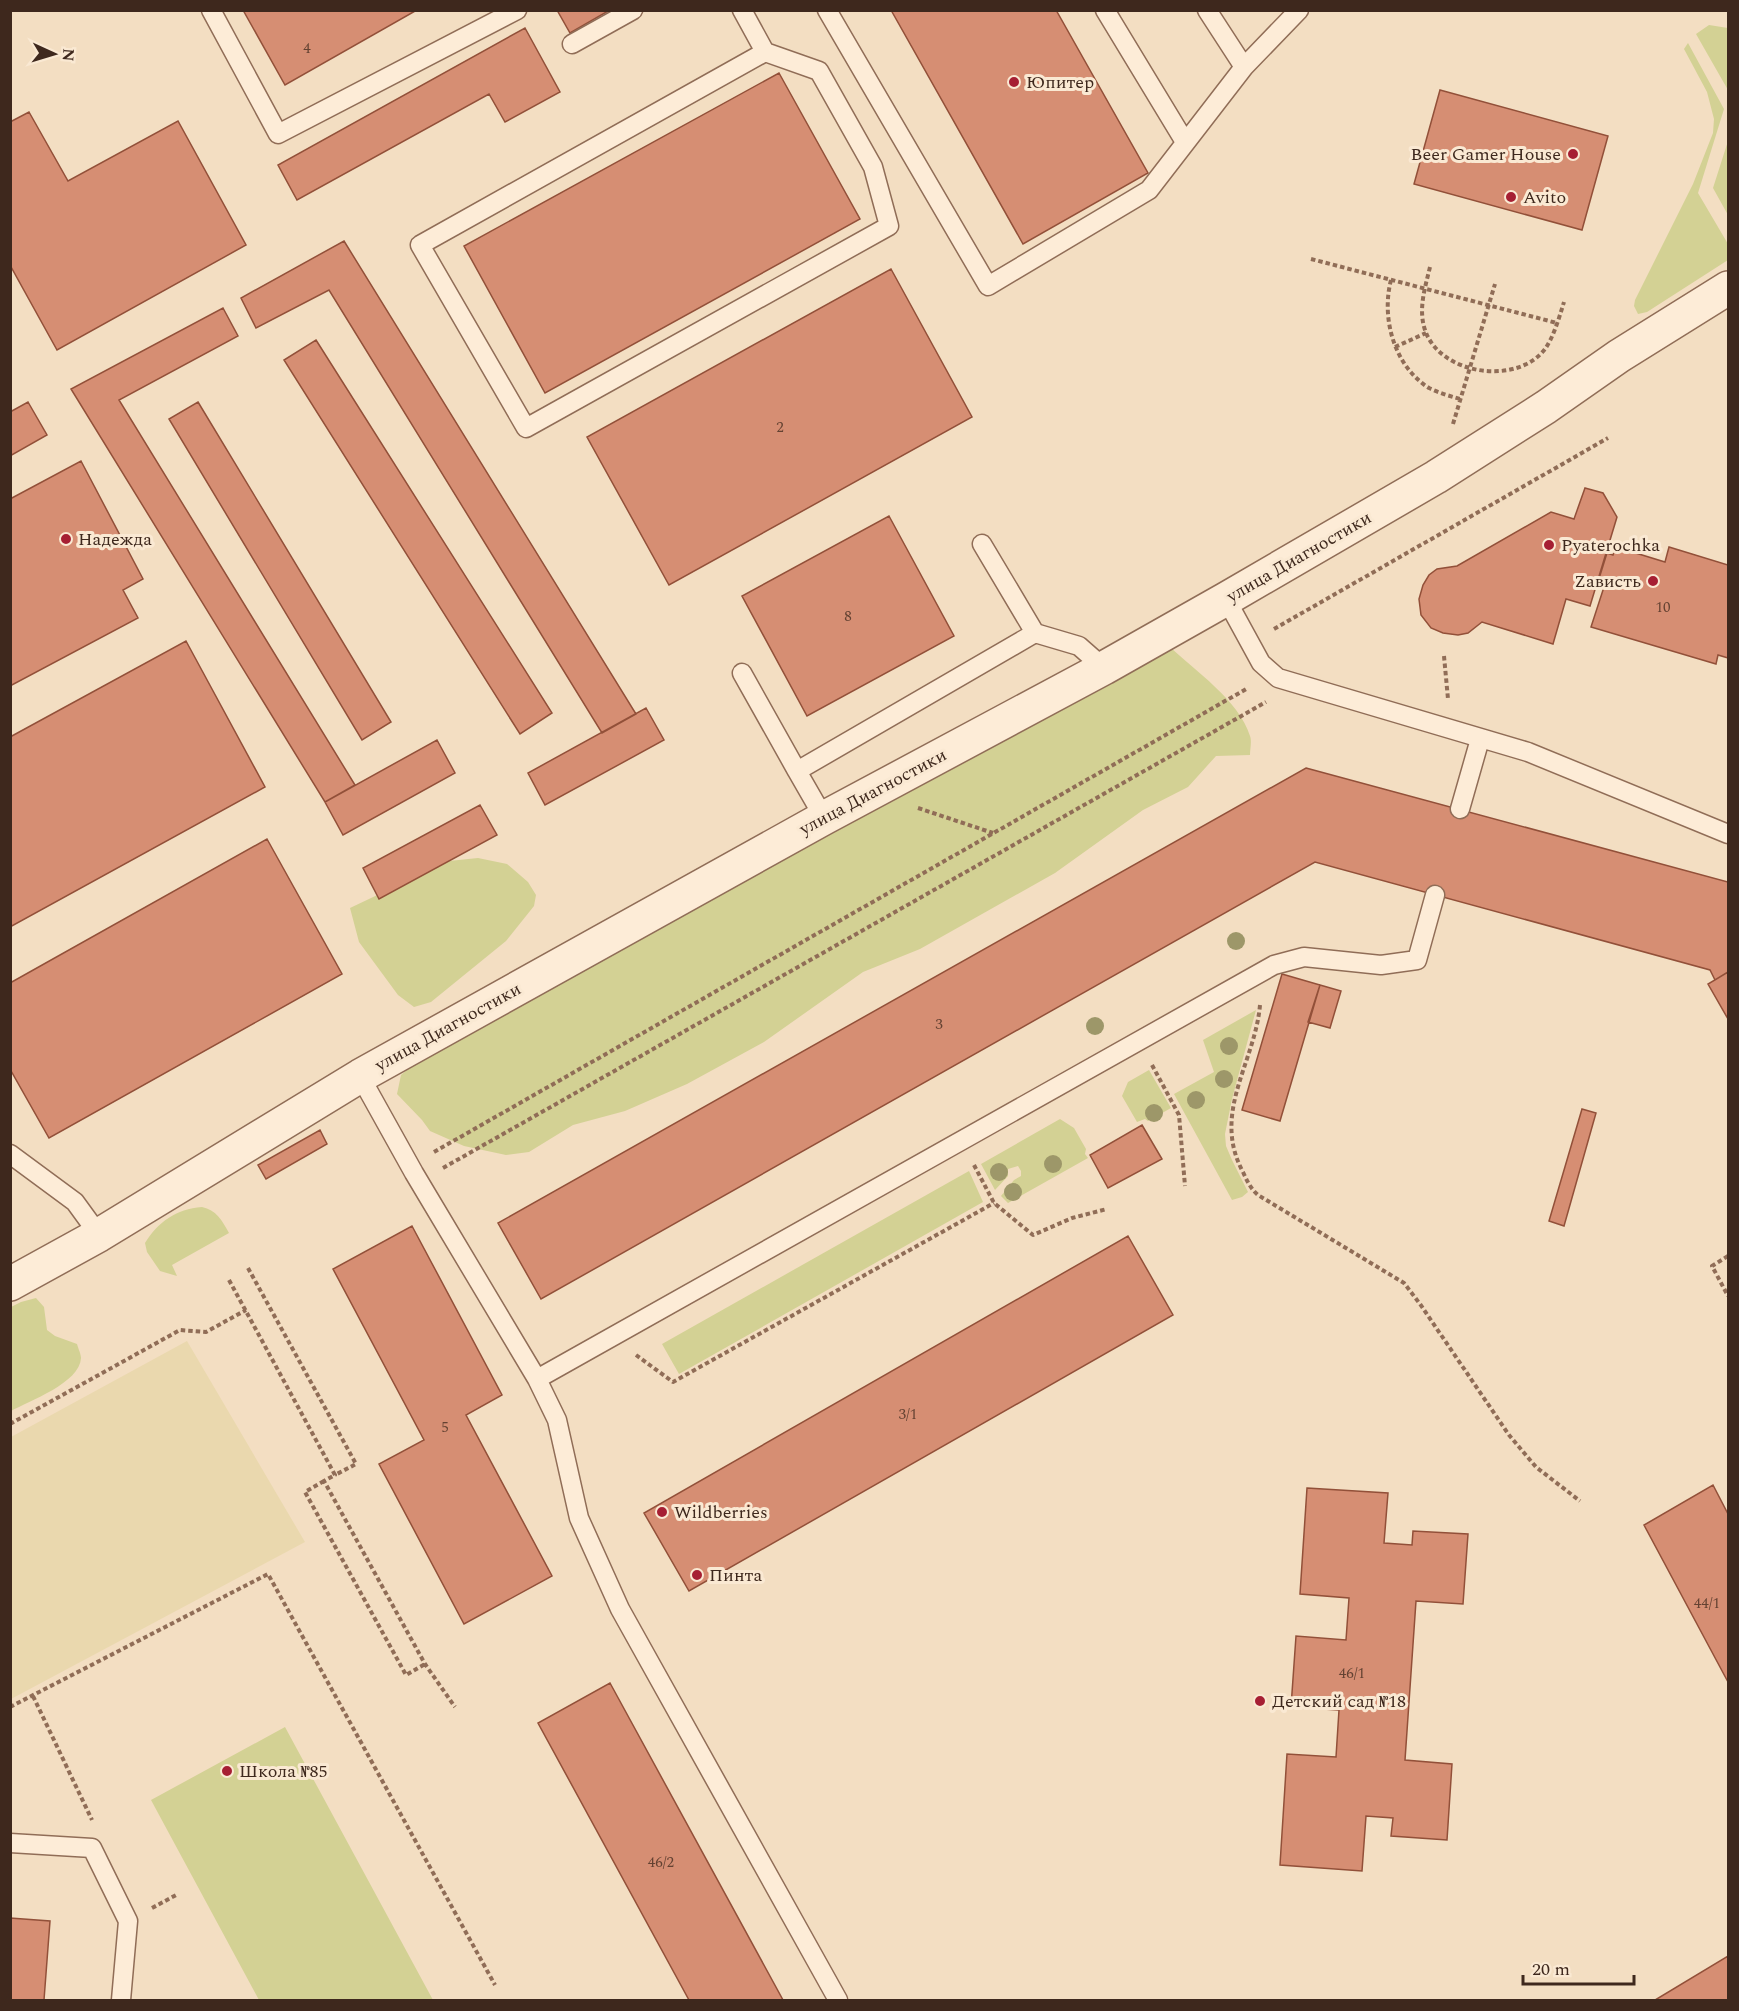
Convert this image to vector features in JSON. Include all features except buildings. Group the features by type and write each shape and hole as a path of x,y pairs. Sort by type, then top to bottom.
{"street":[{"name":"улица Диагностики","path":"10,1284 99,1235 360,1076 824,818 1104,668 1226,599 1436,477 1546,407 1619,356 1728,288"}],"lane":[{"path":"212,10 278,134 517,10"},
{"path":"572,44 633,10"},
{"path":"742,10 765,52 819,71 873,167 889,226 526,428 420,245 765,52"},
{"path":"827,10 988,286 1149,190 1244,68 1299,11"},
{"path":"1105,10 1185,142"},
{"path":"1207,10 1244,68"},
{"path":"982,544 1035,633 1079,646 1104,668"},
{"path":"1226,599 1262,663 1278,678 1528,752 1728,834"},
{"path":"797,771 1035,633"},
{"path":"742,673 824,818"},
{"path":"1460,809 1480,739"},
{"path":"537,1379 1263,971 1288,960 1304,957 1381,965 1418,960 1436,895"},
{"path":"360,1076 419,1181 537,1379 557,1420 579,1518 620,1609 838,2001"},
{"path":"10,1154 75,1202 99,1235"},
{"path":"10,1843 92,1848 128,1921 121,2001"}],"path":[{"path":"1311,259 1557,323"},
{"path":"1430,267 1422,313 1426,333 1441,352 1456,362 1470,367 1503,371 1525,364 1544,350 1564,302"},
{"path":"1391,280 1388,309 1395,347 1414,376 1430,388 1460,399"},
{"path":"1436,477 1496,284"},
{"path":"1395,347 1426,333"},
{"path":"1250,643 1608,438"},
{"path":"1444,656 1451,730"},
{"path":"410,1165 1272,674"},
{"path":"419,1181 1298,684"},
{"path":"870,793 994,833"},
{"path":"1263,971 1260,1009 1236,1095 1230,1133 1239,1166 1252,1190 1404,1283 1413,1292 1509,1435 1536,1467 1580,1501"},
{"path":"1139,1041 1179,1115 1185,1186"},
{"path":"960,1141 994,1203 1033,1235 1072,1218 1107,1209"},
{"path":"609,1338 673,1382 994,1203"},
{"path":"1728,1256 1712,1266 1728,1296"},
{"path":"248,1268 356,1464 305,1492 406,1674 425,1664"},
{"path":"229,1280 335,1475"},
{"path":"10,1424 180,1330 206,1332 246,1310"},
{"path":"324,1481 425,1664 455,1707"},
{"path":"10,1707 268,1574 495,1985"},
{"path":"33,1696 97,1831 92,1848"}],"shaded area":[{"path":"1709,25 1728,28 1728,90 1696,34"},
{"path":"1688,43 1724,109 1698,193 1728,244 1728,260 1647,312 1638,314 1634,306 1635,300 1693,184 1713,133 1714,119 1707,92 1684,49"},
{"path":"1728,141 1728,215 1713,188"},
{"path":"1169,646 1215,687 1236,710 1250,736 1250,755 1216,756 1188,787 1143,810 1055,873 920,949 863,972 764,1042 687,1084 625,1111 573,1125 529,1152 506,1155 464,1146 430,1131 397,1094 401,1075 413,1065 672,918 966,761"},
{"path":"478,858 507,864 528,882 536,895 534,906 506,941 431,1002 414,1007 398,995 359,942 350,908 449,861"},
{"path":"1256,1010 1225,1134 1226,1146 1248,1192 1232,1200 1174,1094 1214,1072 1203,1040"},
{"path":"1149,1070 1171,1108 1148,1121 1145,1119 1137,1122 1122,1096 1128,1082"},
{"path":"1060,1119 1074,1128 1086,1149 1085,1154 1088,1158 1008,1203 1001,1196 1014,1180 1021,1176 1018,1166 1008,1169 1008,1176 995,1190 981,1164"},
{"path":"969,1171 983,1202 679,1374 662,1344"},
{"path":"202,1207 218,1216 229,1233 172,1265 177,1276 160,1271 147,1252 145,1243 169,1218 193,1208"},
{"path":"36,1298 44,1307 47,1330 55,1336 77,1344 81,1358 78,1367 63,1383 11,1411 11,1307"},
{"path":"187,1341 305,1542 11,1699 11,1437"},
{"path":"285,1727 433,2000 259,2000 151,1800"}],"place":[{"name":"Юпитер","path":"1014,82"},
{"name":"Beer Gamer House","path":"1573,154"},
{"name":"Avito","path":"1511,197"},
{"name":"Надежда","path":"66,539"},
{"name":"Pyaterochka","path":"1549,545"},
{"name":"Zависть","path":"1653,581"},
{"name":"Wildberries","path":"662,1512"},
{"name":"Пинта","path":"697,1575"},
{"name":"Детский сад №18","path":"1260,1701"},
{"name":"Школа №85","path":"227,1771"}]}
